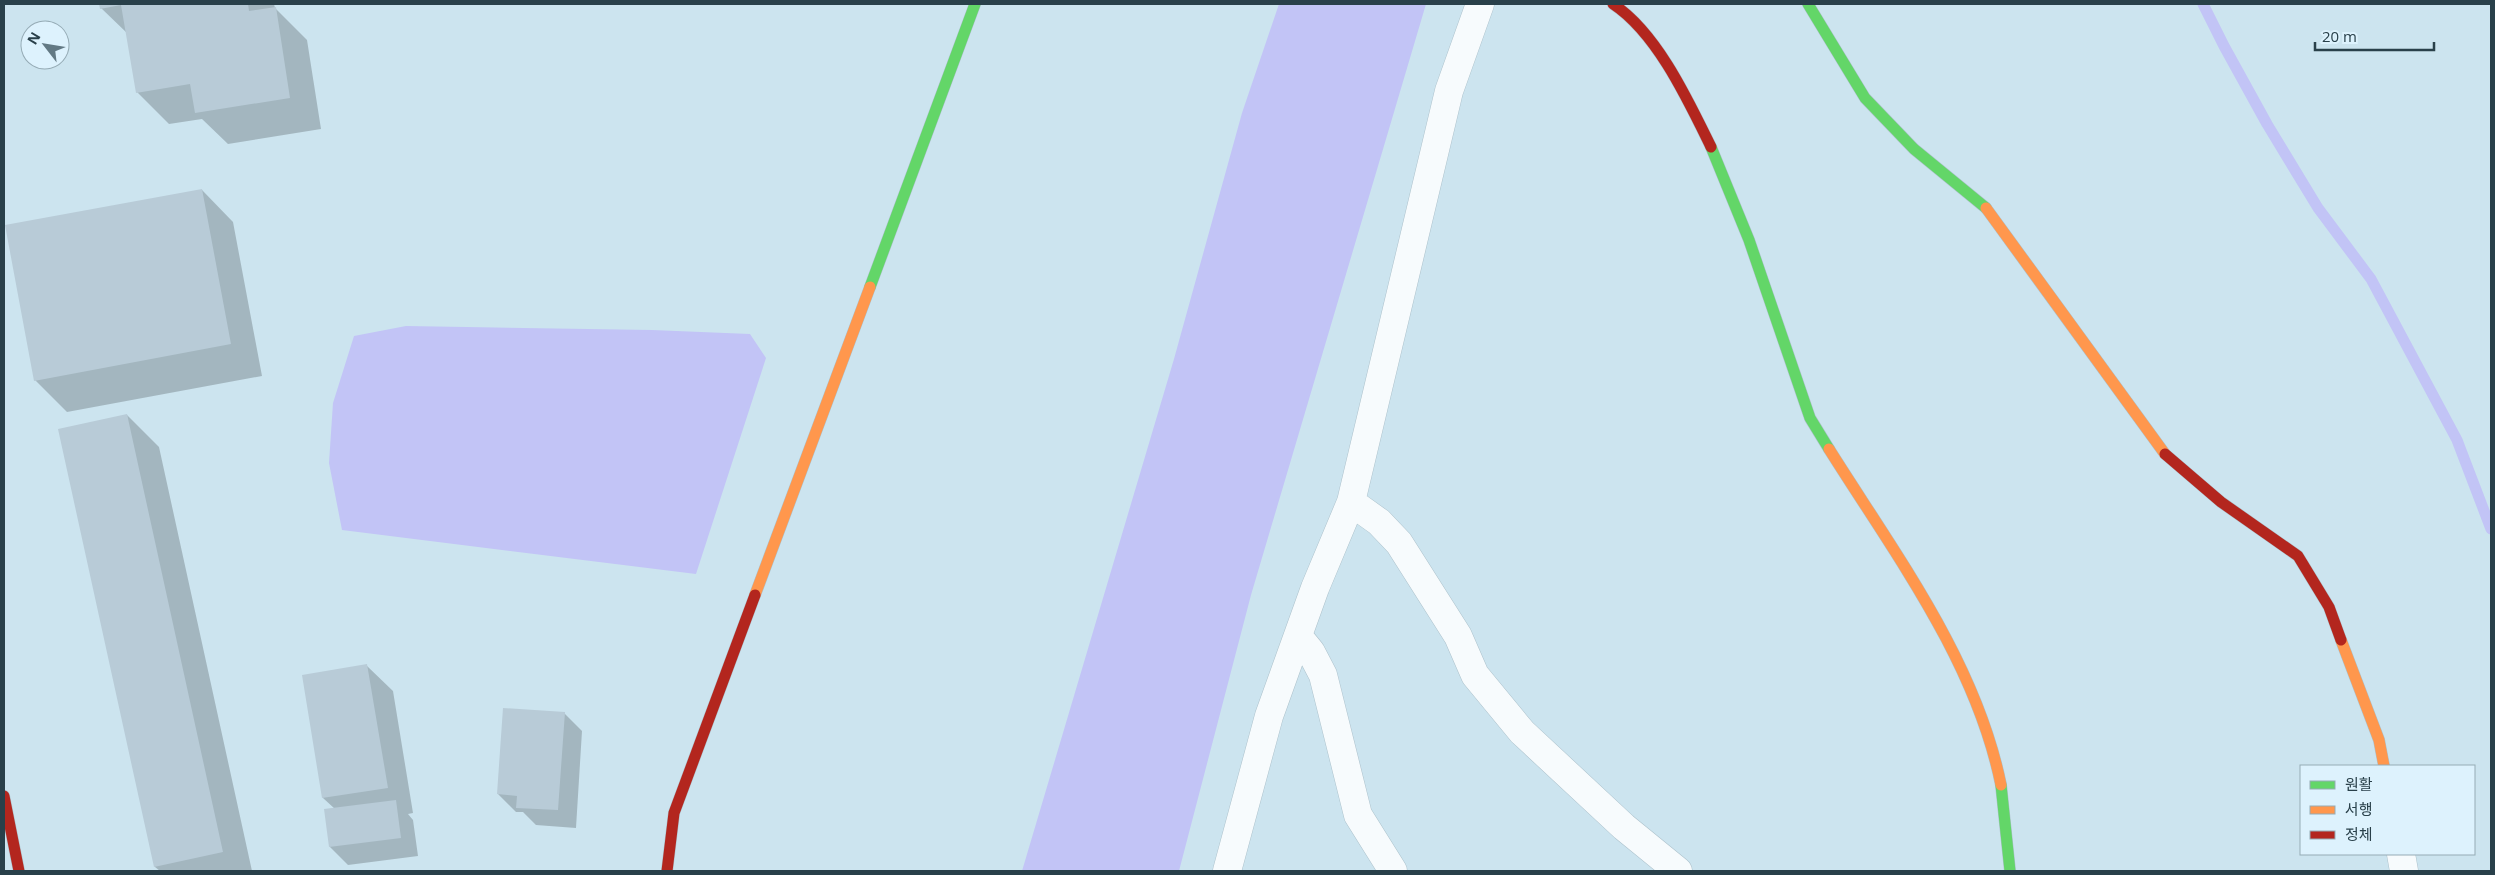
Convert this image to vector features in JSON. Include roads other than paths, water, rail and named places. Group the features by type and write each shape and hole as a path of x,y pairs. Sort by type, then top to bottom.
{"street":[{"path":"667,871 674,813 975,4"},
{"path":"1227,871 1269,716 1315,588 1351,502 1449,91 1480,4"},
{"path":"1613,4 1628,14 1652,44 1676,83 1710,146 1749,240 1810,418 1936,620 1977,705 1996,758 2004,800 2010,871"},
{"path":"1808,4 1865,98 1914,149 1986,207 2167,456 2221,502 2298,556 2329,607 2379,740 2384,765"},
{"path":"1351,502 1380,522 1399,543 1458,636 1475,675 1522,732 1624,827 1678,871"},
{"path":"1298,636 1311,652 1324,675 1358,814 1393,871"},
{"path":"4,796 18,871"},
{"path":"2401,855 2404,871"}],"water":[{"path":"1279,4 1426,4 1251,595 1179,871 1022,871 1174,359 1242,113"},
{"path":"406,326 652,330 750,334 766,358 696,574 342,530 329,463 333,403 354,336"}],"waterway":[{"path":"2203,4 2267,124 2318,208 2371,279 2457,440 2491,529"}]}
